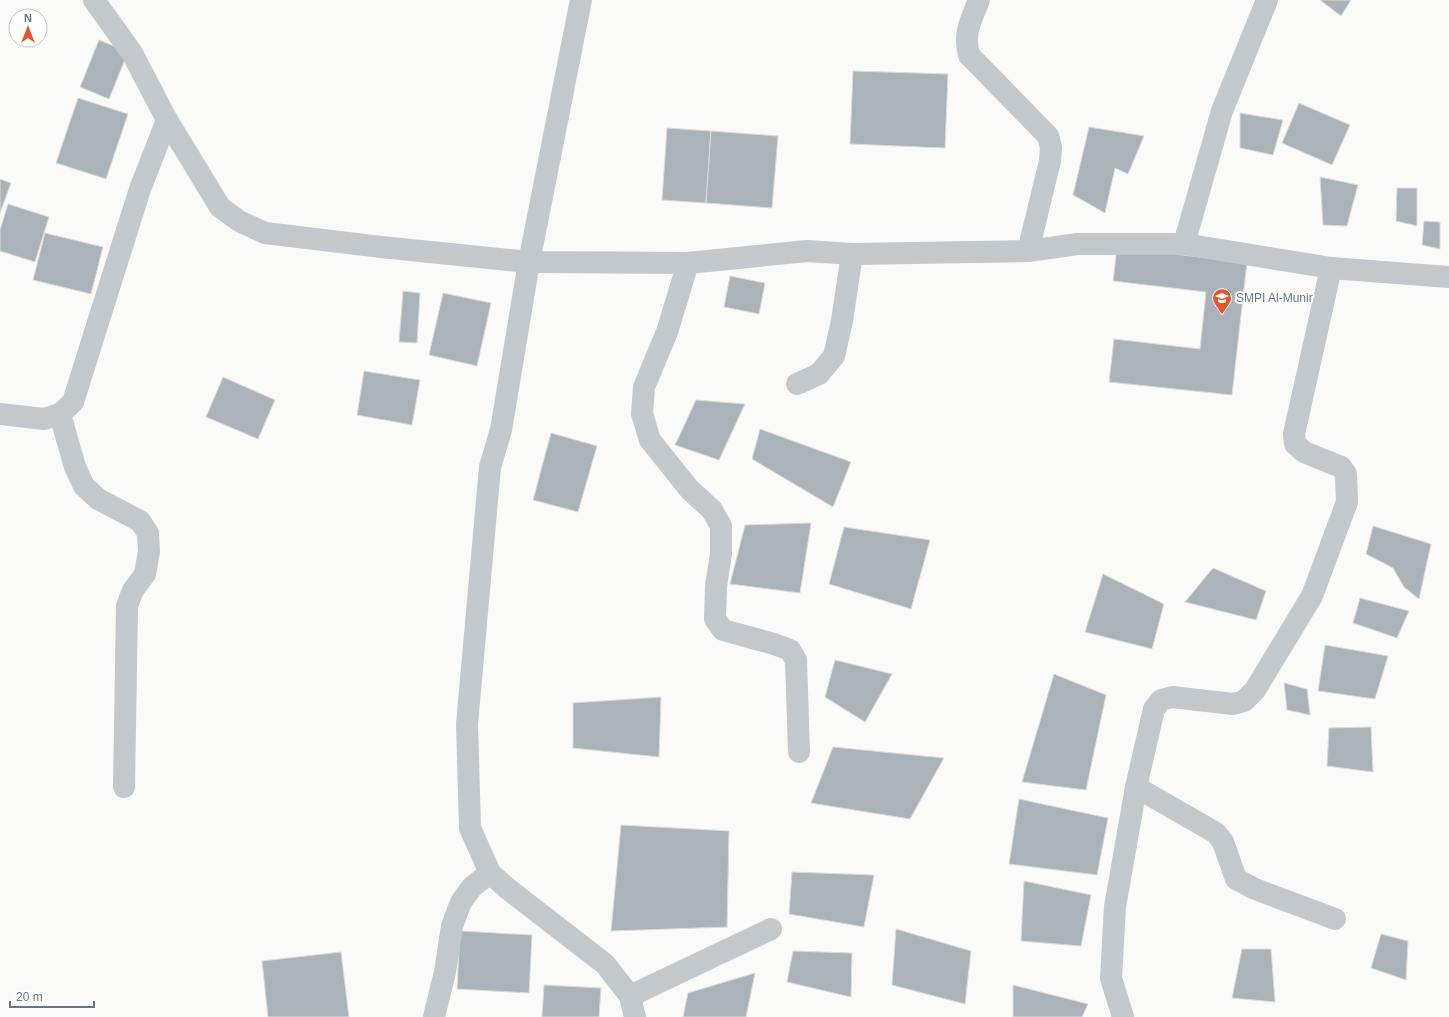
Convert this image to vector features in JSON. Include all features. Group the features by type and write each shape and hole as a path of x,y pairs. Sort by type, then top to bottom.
{"street":[{"path":"94,0 132,53 167,120 220,207 239,221 264,233 529,262 688,263 807,251 852,254 1028,251 1078,244 1184,244 1331,268 1449,277"},
{"path":"581,0 529,262 500,430 490,467 467,724 470,828 490,873 508,889 605,964 630,996 635,1017"},
{"path":"979,0 968,28 966,43 969,55 1048,136 1051,147 1050,161 1028,251"},
{"path":"1184,244 1222,111 1267,0"},
{"path":"0,414 44,419 60,414 73,402 140,189 167,120"},
{"path":"797,384 819,374 834,356 842,322 852,254"},
{"path":"688,263 666,332 644,387 642,414 650,440 690,490 712,510 721,526 721,554 716,586 715,619 723,630 790,650 796,660 798,752"},
{"path":"1123,1017 1112,978 1115,907 1136,787 1154,709 1161,700 1172,697 1233,704 1244,701 1255,690 1314,589 1346,502 1346,474 1341,467 1304,452 1295,444 1294,434 1331,268"},
{"path":"60,414 75,467 84,486 98,499 140,521 148,533 149,552 145,574 133,590 127,606 124,787"},
{"path":"1136,787 1216,833 1223,842 1236,880 1255,889 1335,919"},
{"path":"434,1017 445,972 452,926 461,902 472,887 490,873"},
{"path":"630,996 771,928"}],"building":[{"path":"1320,0 1351,0 1341,16"},
{"path":"99,40 128,52 109,99 80,87"},
{"path":"853,71 948,74 945,148 850,144"},
{"path":"78,98 128,114 106,179 56,163"},
{"path":"1299,103 1350,125 1332,165 1282,143"},
{"path":"1240,113 1283,120 1273,155 1240,148"},
{"path":"1089,127 1144,136 1128,174 1115,168 1105,213 1073,195"},
{"path":"667,128 711,131 706,203 662,200"},
{"path":"711,131 778,136 772,208 706,203"},
{"path":"1320,177 1358,185 1347,226 1323,225"},
{"path":"0,179 11,183 0,213"},
{"path":"1397,188 1417,188 1417,226 1396,221"},
{"path":"8,204 49,217 35,262 0,251 0,230"},
{"path":"1424,221 1440,222 1440,249 1422,245"},
{"path":"45,233 103,247 91,294 33,280"},
{"name":"SMPI Al-Munir","path":"1117,248 1247,262 1232,395 1109,382 1114,339 1200,349 1206,292 1113,281"},
{"path":"730,276 765,283 759,314 724,307"},
{"path":"403,291 420,293 417,343 399,342"},
{"path":"443,293 491,303 477,366 429,355"},
{"path":"364,371 420,380 412,425 357,415"},
{"path":"223,377 275,400 258,439 206,417"},
{"path":"696,400 745,404 719,460 675,445"},
{"path":"760,429 851,462 833,507 752,459"},
{"path":"551,433 597,446 578,512 533,500"},
{"path":"811,523 800,593 730,584 745,525"},
{"path":"1373,526 1431,544 1419,599 1404,587 1393,568 1366,554"},
{"path":"844,527 930,540 911,609 829,584"},
{"path":"1213,568 1266,591 1256,620 1185,602"},
{"path":"1103,574 1164,604 1152,649 1085,632"},
{"path":"1360,598 1409,611 1397,638 1353,623"},
{"path":"1325,645 1388,656 1375,699 1318,691"},
{"path":"835,660 892,674 865,722 825,697"},
{"path":"1054,674 1106,695 1086,790 1022,782"},
{"path":"1284,683 1307,689 1310,715 1287,710"},
{"path":"661,697 659,757 573,748 573,703"},
{"path":"1371,727 1373,772 1327,766 1329,728"},
{"path":"833,747 944,758 910,819 811,803"},
{"path":"1019,799 1108,818 1097,875 1009,864"},
{"path":"621,825 729,831 727,927 611,931"},
{"path":"792,872 874,875 864,927 789,914"},
{"path":"1024,881 1091,895 1081,946 1021,941"},
{"path":"896,929 971,951 965,1004 892,985"},
{"path":"460,931 532,935 529,993 457,989"},
{"path":"1381,934 1408,941 1406,980 1371,968"},
{"path":"1242,949 1271,949 1275,1002 1232,998"},
{"path":"793,951 852,953 851,997 787,982"},
{"path":"341,952 349,1017 268,1017 262,961"},
{"path":"755,973 746,1017 683,1017 688,993"},
{"path":"544,985 601,988 599,1017 542,1017"},
{"path":"1013,985 1088,1004 1082,1017 1013,1017"}],"place":[{"name":"SMPI Al-Munir","path":"1222,315"}]}
